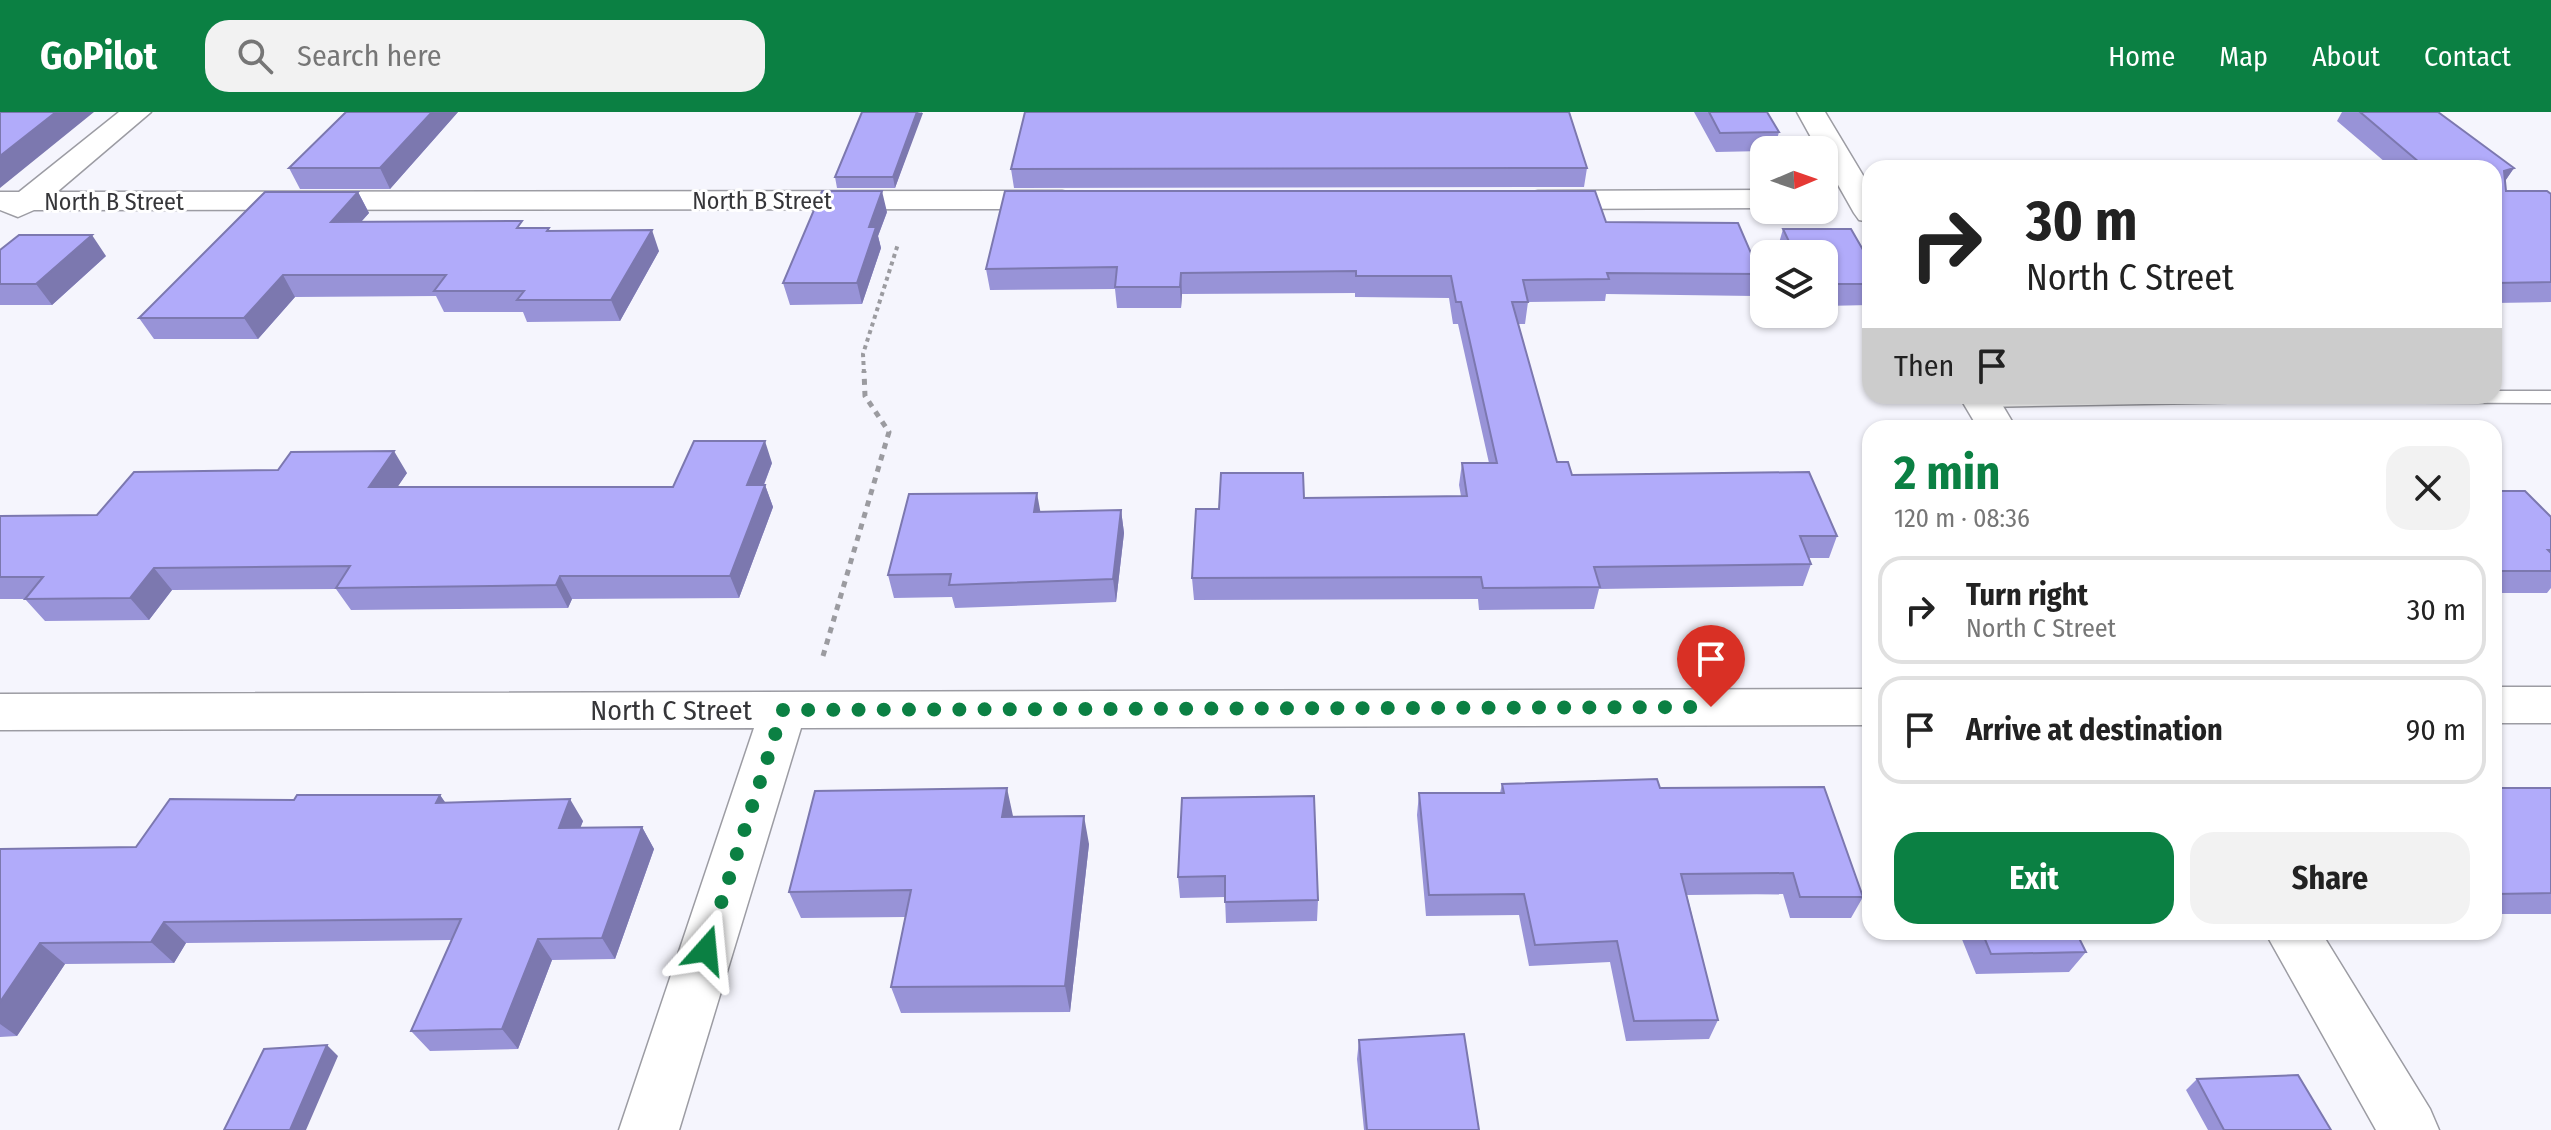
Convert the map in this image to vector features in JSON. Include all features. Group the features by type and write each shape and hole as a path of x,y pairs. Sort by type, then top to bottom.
{"street":[{"path":"0,222 13,201 137,112"},
{"path":"1811,112 1862,196"},
{"path":"1512,200 1750,199"},
{"name":"North B Street","path":"13,201 1087,200"},
{"path":"1838,200 1862,203"},
{"path":"2502,705 2551,705"},
{"name":"North C Street","path":"0,712 1862,707"},
{"path":"649,1130 783,710"},
{"path":"2297,940 2409,1130"}],"lane":[{"path":"2502,397 2551,397"},
{"path":"1985,408 2076,404"}],"path":[{"path":"819,670 889,432 865,396 863,354 902,232"}],"building":[{"path":"0,112 56,112 0,156"},
{"path":"346,112 432,112 380,168 289,168"},
{"path":"862,112 917,112 893,177 835,177"},
{"path":"1025,112 1569,112 1587,168 1011,169"},
{"path":"1709,112 1767,112 1779,132 1720,133"},
{"path":"2360,112 2438,112 2514,168 2504,171 2506,191 2547,191 2551,194 2551,282 2502,283 2502,160 2417,160"},
{"path":"822,191 882,191 869,227 876,227 857,283 783,283"},
{"path":"1005,191 1595,191 1606,222 1738,223 1750,251 1750,274 1607,273 1609,279 1523,280 1528,302 1512,302 1557,462 1568,462 1572,475 1809,472 1837,536 1800,536 1811,564 1594,567 1600,587 1483,588 1481,577 1192,578 1196,509 1219,509 1221,473 1303,473 1304,498 1467,496 1462,463 1497,463 1461,302 1456,302 1451,276 1356,276 1356,271 1181,273 1180,287 1115,287 1117,267 986,269"},
{"path":"265,192 358,192 331,222 522,221 517,228 549,228 547,231 652,230 611,300 517,300 524,291 434,291 446,275 283,275 244,318 139,318"},
{"path":"1783,229 1851,229 1862,248 1862,284 1838,284 1838,240 1788,240"},
{"path":"19,235 92,235 36,284 0,284 0,250"},
{"path":"694,441 765,441 747,485 765,485 730,576 560,576 556,585 336,588 350,566 154,568 130,598 25,599 43,577 0,577 0,516 97,515 134,472 278,470 291,452 394,451 369,487 673,487"},
{"path":"2502,491 2525,491 2551,517 2551,550 2548,550 2551,553 2551,571 2502,571"},
{"path":"1037,493 1034,512 1121,510 1113,579 949,585 951,574 888,575 909,494"},
{"path":"1657,779 1660,788 1824,787 1862,897 1800,897 1793,873 1681,874 1718,1020 1634,1021 1617,941 1535,945 1524,894 1429,895 1419,793 1504,793 1502,784"},
{"path":"1007,788 1002,817 1084,816 1065,986 891,987 911,890 789,892 815,791"},
{"path":"2502,788 2551,788 2551,893 2502,894"},
{"path":"297,795 440,795 436,803 570,799 559,828 642,827 602,938 538,939 502,1029 411,1031 461,919 164,922 151,942 40,943 0,1002 0,849 136,847 170,799 294,800"},
{"path":"1314,796 1318,900 1225,902 1225,876 1178,877 1182,798"},
{"path":"1985,940 2080,940 2086,952 1991,954"},
{"path":"1464,1034 1479,1130 1367,1130 1359,1040"},
{"path":"327,1045 290,1130 224,1130 264,1049"},
{"path":"2298,1075 2331,1130 2224,1130 2197,1079"}],"route":[{"path":"706,950 783,710 1711,707"}]}
